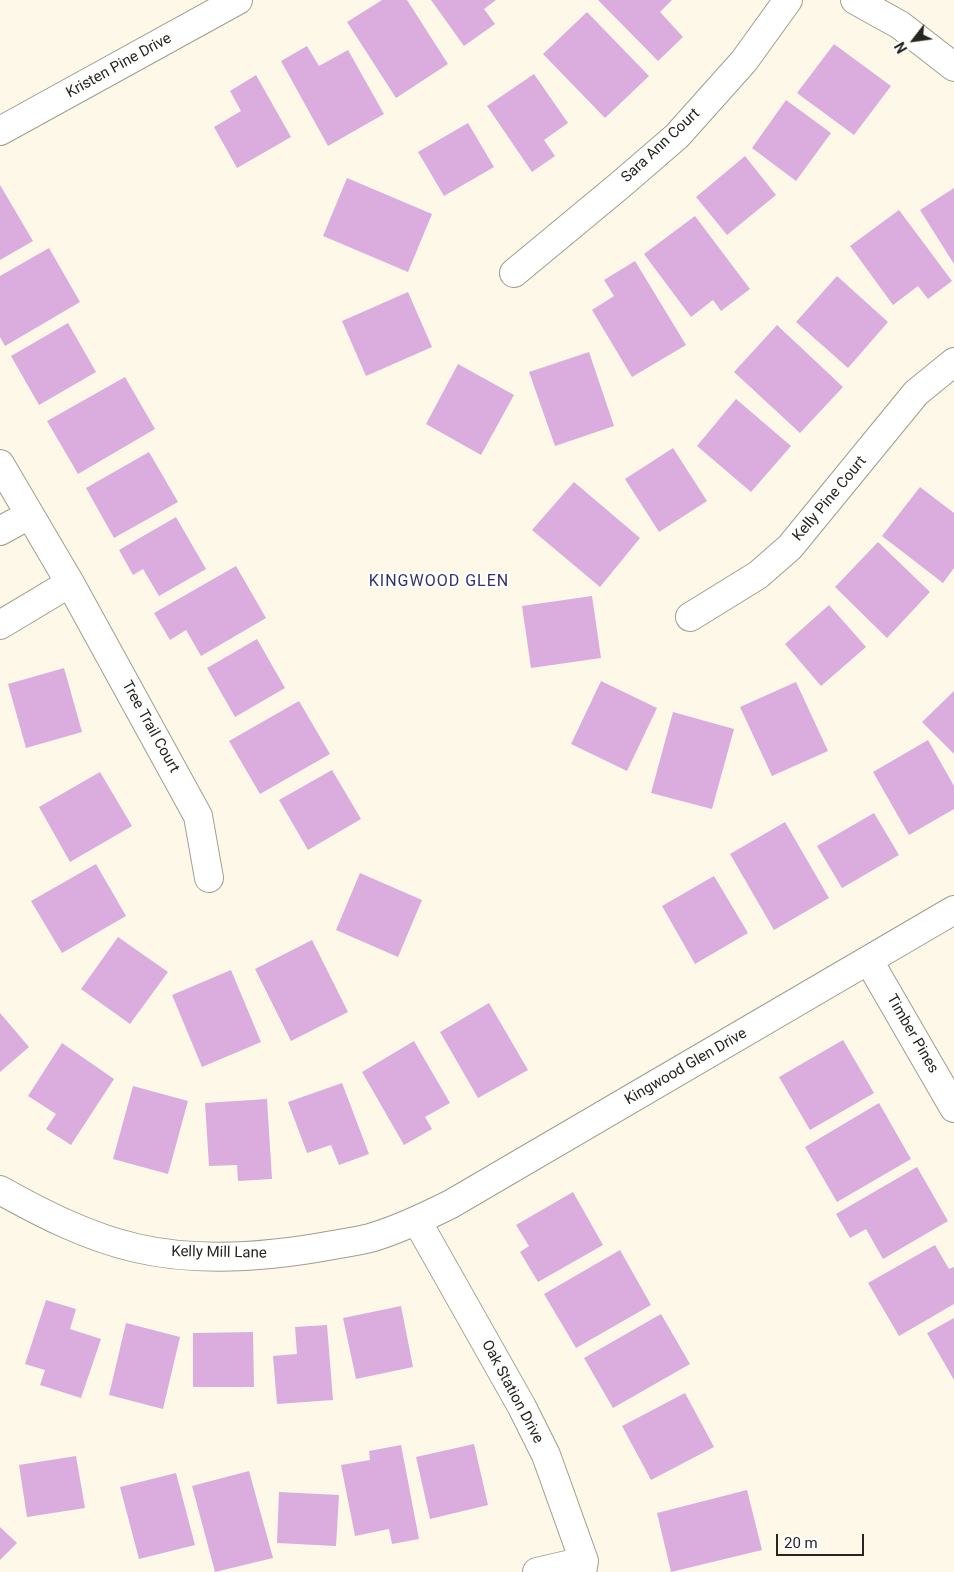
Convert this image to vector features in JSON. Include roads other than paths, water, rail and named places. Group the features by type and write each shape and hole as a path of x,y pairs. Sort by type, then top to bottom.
{"street":[{"name":"Kristen Pine Drive","path":"0,131 238,0"},
{"name":"Sara Ann Court","path":"514,273 677,136 744,61 788,0"},
{"path":"855,0 900,25 954,67"},
{"name":"Kelly Pine Court","path":"690,617 758,575 790,547 916,394 954,362"},
{"name":"Tree Trail Court","path":"0,464 70,583 198,816 209,878"},
{"path":"0,531 29,515"},
{"path":"0,625 70,583"},
{"name":"Kingwood Glen Drive","path":"417,1221 451,1204 954,910"},
{"name":"Timber Pines","path":"869,961 954,1108"},
{"name":"Kelly Mill Lane","path":"0,1190 76,1229 136,1248 186,1255 251,1257 310,1250 370,1238 417,1221"},
{"name":"Oak Station Drive","path":"417,1221 522,1407 546,1455 556,1479 583,1566"},
{"path":"537,1572 583,1566"}],"district":[{"name":"KINGWOOD GLEN","path":"439,582"}]}
